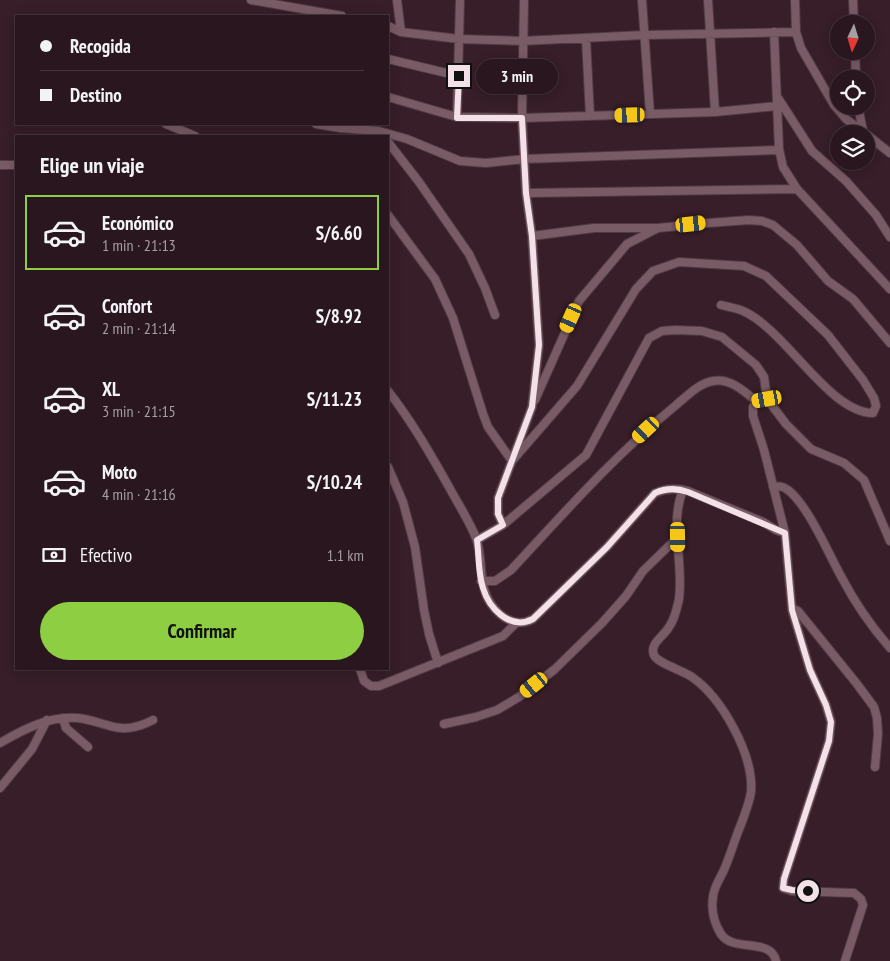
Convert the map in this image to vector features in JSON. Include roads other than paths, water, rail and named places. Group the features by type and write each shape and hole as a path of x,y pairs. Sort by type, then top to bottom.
{"street":[{"path":"250,0 336,15"},
{"path":"398,0 401,32"},
{"path":"457,118 460,0"},
{"path":"524,0 522,118 526,193 532,236 539,345 532,407"},
{"path":"642,0 650,114"},
{"path":"708,0 715,112"},
{"path":"795,0 796,32 801,48 834,104 855,125"},
{"path":"853,0 854,15"},
{"path":"389,26 401,32 459,39 522,41 586,39 644,34 796,32"},
{"path":"774,32 779,150 783,167 797,189 880,276 890,289"},
{"path":"586,39 590,116"},
{"path":"389,59 459,76"},
{"path":"776,96 812,151 846,181 876,215 890,237"},
{"path":"389,97 457,118 522,118 715,112 777,106"},
{"path":"168,125 193,135"},
{"path":"322,125 381,134"},
{"path":"389,136 407,139 460,161 486,163 524,159 779,150"},
{"path":"875,141 890,154"},
{"path":"389,143 419,182 469,254 495,315"},
{"path":"0,165 15,165"},
{"path":"526,193 797,189"},
{"path":"389,216 435,279 453,318 488,427 512,461"},
{"path":"532,236 594,228 658,228 749,220 762,221 773,225 797,245 828,280 853,298 890,343"},
{"path":"503,525 498,514 498,498 532,407 579,301 627,244 658,228"},
{"path":"512,461 577,386 636,289 653,271 679,262 744,266 766,276 828,335 852,365 874,398 876,406 873,413 864,413 842,401 758,320 743,310 721,305"},
{"path":"477,540 503,525 586,455 649,338 662,331 676,330 702,331 722,337 756,365 764,376 767,399 786,424 811,448 844,463 864,480 890,541"},
{"path":"481,581 495,581 511,570 619,454 696,389 712,381 724,381 737,386 756,401 767,399"},
{"path":"389,392 433,458 470,524 477,540 481,581 486,594 497,611 506,619 516,623 533,619 607,547 655,493 671,489 683,490 785,533"},
{"path":"756,401 753,407 753,416 764,450 785,533 792,608 810,670 826,705 831,722 829,741 784,879 783,888 854,893 861,899 863,905 845,961"},
{"path":"389,469 403,502 415,547 424,610 438,663"},
{"path":"773,487 780,486 786,488 799,502 852,596 890,648"},
{"path":"683,490 676,513 680,586 677,606 669,627 654,645 653,654 658,660 693,678 709,692 732,725 743,751 751,778 751,792 723,871 715,888 713,913 717,926 724,938 735,943 766,948 773,953 776,961"},
{"path":"444,724 497,710 519,697 555,669 602,623 626,596 643,571 678,537"},
{"path":"792,608 798,611 874,708 878,734 874,767"},
{"path":"360,670 364,682 375,686 503,636 516,623"},
{"path":"62,718 66,728 88,747"},
{"path":"0,743 47,720 78,718 117,727 133,728 153,720"},
{"path":"0,788 32,749 47,720"}]}
